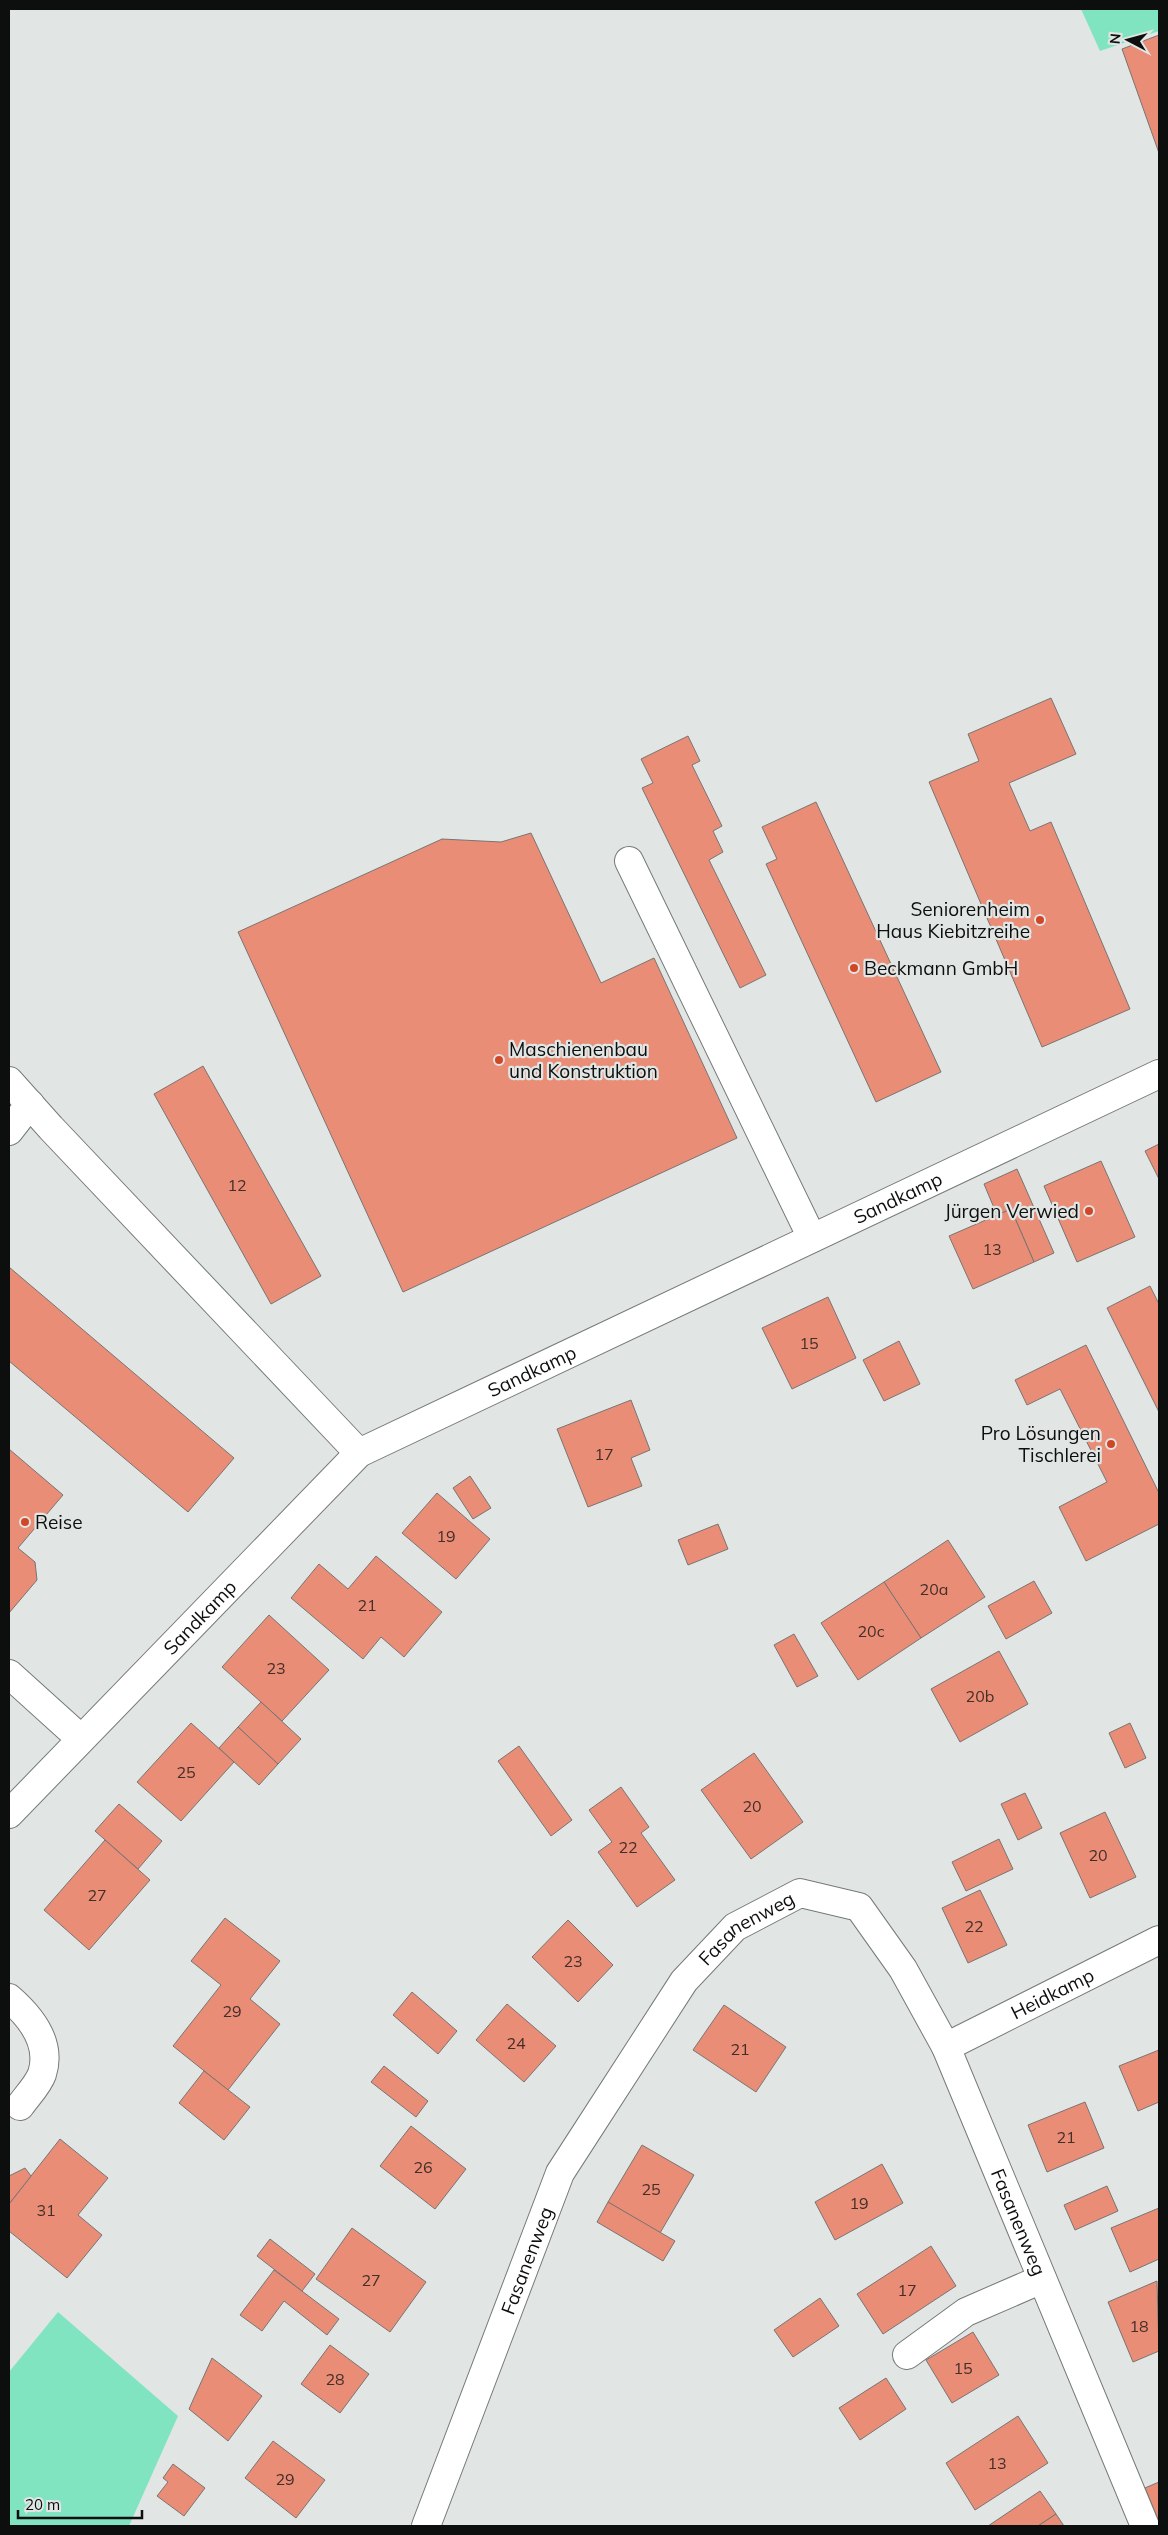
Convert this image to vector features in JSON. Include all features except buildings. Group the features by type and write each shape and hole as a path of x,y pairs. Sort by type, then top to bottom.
{"street":[{"path":"629,861 812,1238"},
{"name":"Sandkamp","path":"9,1814 359,1453 1159,1074"},
{"path":"9,1081 359,1453"},
{"path":"9,1131 30,1104"},
{"path":"9,1674 81,1739"},
{"name":"Fasanenweg","path":"426,2526 560,2174 684,1981 735,1927 800,1893 859,1907 903,1969 946,2047 1145,2526"},
{"name":"Heidkamp","path":"946,2047 1159,1940"},
{"path":"9,1998 22,2010 39,2032 46,2054 42,2075 20,2106"},
{"path":"907,2355 966,2312 1042,2279"}],"green space":[{"path":"1081,9 1159,9 1159,31 1100,51"},
{"path":"58,2312 178,2416 129,2526 9,2526 9,2372"}],"place":[{"name":"Seniorenheim Haus Kiebitzreihe","path":"1040,920"},
{"name":"Beckmann GmbH","path":"854,968"},
{"name":"Maschienenbau und Konstruktion","path":"499,1060"},
{"name":"Jürgen Verwied","path":"1089,1211"},
{"name":"Pro Lösungen Tischlerei","path":"1111,1444"},
{"name":"Reise","path":"25,1522"}]}
